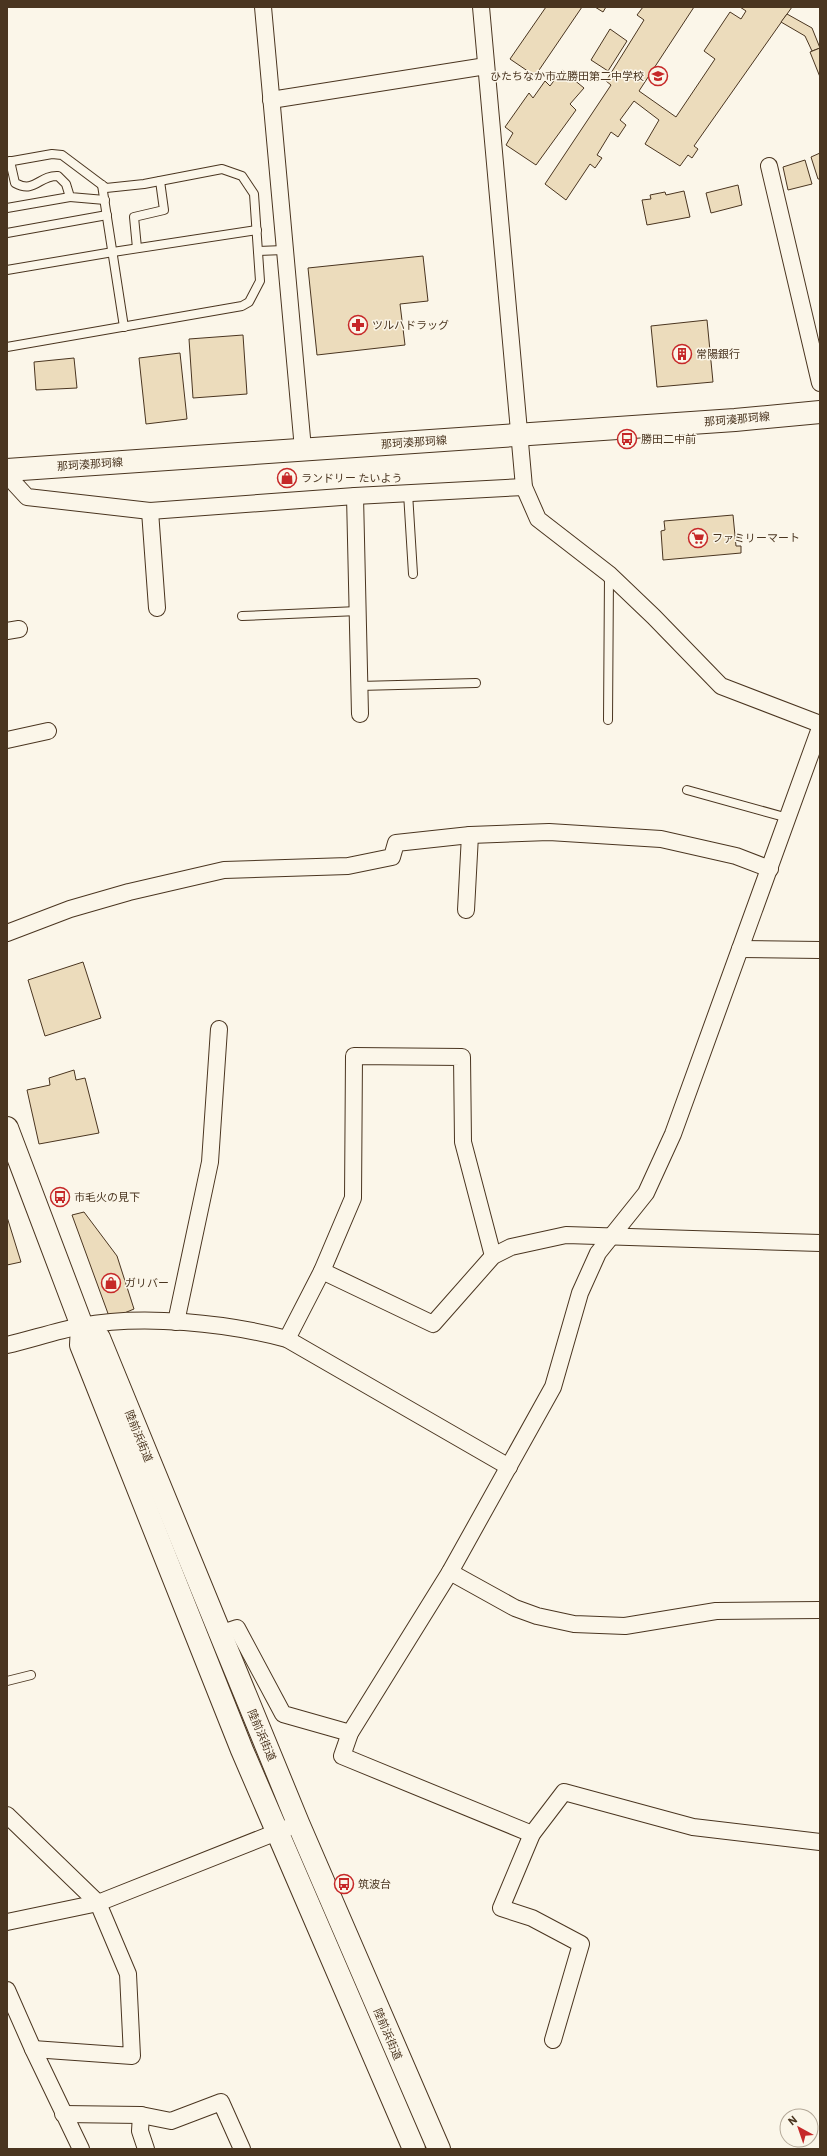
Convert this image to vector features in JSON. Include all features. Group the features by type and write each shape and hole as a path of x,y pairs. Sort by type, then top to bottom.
{"main road":[{"name":"那珂湊那珂線","path":"8,470 727,420 820,412"},
{"name":"陸前浜街道","path":"7,1128 82,1326 81,1345 83,1351 197,1642 276,1833 414,2149"},
{"name":"陸前浜街道","path":"82,1326 99,1338 219,1634 298,1823 439,2149"}],"street":[{"path":"264,7 270,100 303,449"},
{"path":"481,7 524,487 538,519 609,574 654,617 721,686 820,724"},
{"path":"270,100 486,66"},
{"path":"769,166 820,383"},
{"path":"8,470 15,484 27,497 150,511 355,496 524,487"},
{"path":"355,496 360,714"},
{"path":"150,511 157,608"},
{"path":"532,1834 342,1756 350,1733 450,1572 553,1387 580,1293 598,1253 610,1236 646,1193 673,1134 820,728"},
{"path":"7,740 48,731"},
{"path":"7,933 70,909 224,870 348,866 392,857 396,843 470,835 549,832 661,839 736,856 770,869"},
{"path":"466,910 470,835"},
{"path":"740,948 820,950"},
{"path":"176,1322 210,1162 219,1029"},
{"path":"287,1339 322,1271 353,1198 354,1056 462,1057 462,1142 493,1256"},
{"path":"322,1271 433,1324 493,1256 511,1247 566,1235 820,1242"},
{"path":"7,1345 82,1326 129,1321 176,1322 258,1331 287,1339 509,1467"},
{"path":"450,1572 515,1608 538,1616 574,1624 625,1626 716,1611 820,1610"},
{"path":"219,1634 237,1628 283,1714 350,1733"},
{"path":"553,2040 581,1944 532,1918 501,1908 532,1834 564,1792 693,1827 820,1842"},
{"path":"7,1815 98,1903 128,1974 132,2056 33,2049"},
{"path":"7,1922 98,1903 298,1823"},
{"path":"7,1990 63,2114 81,2149"},
{"path":"63,2114 141,2115 171,2121 221,2102 242,2149"},
{"path":"141,2115 140,2132 146,2149"}],"lane":[{"path":"7,347 242,306 249,302 260,281 254,194 242,176 222,170 160,182 106,188 62,155 52,154 8,161 15,183 22,187 31,187 50,176 58,176 66,184 70,197"},
{"path":"136,248 134,217 164,210 160,182"},
{"path":"102,185 124,327"},
{"path":"7,208 70,197 105,200"},
{"path":"7,233 107,215"},
{"path":"7,270 136,248 257,230"},
{"path":"258,251 284,250"},
{"path":"408,494 413,574"},
{"path":"608,720 609,574"},
{"path":"242,616 358,611"},
{"path":"359,686 476,683"},
{"path":"687,790 788,818"},
{"path":"7,1681 31,1675"}],"building":[{"path":"546,7 582,7 535,76 510,59"},
{"path":"595,7 606,7 603,12"},
{"path":"643,7 694,7 639,91 676,117 715,59 704,51 730,12 741,19 746,11 740,7 792,7 694,146 698,149 692,158 688,155 680,166 645,144 659,120 634,101 620,120 626,125 618,137 611,132 597,155 602,158 595,168 590,164 566,200 545,184 611,85 606,81 644,20 637,15"},
{"path":"787,14 812,28 820,48 812,51 805,36 781,22"},
{"path":"610,29 627,41 608,71 591,60"},
{"path":"820,48 820,77 810,52"},
{"path":"562,70 584,88 570,104 576,110 536,165 506,145 513,133 505,127 529,93 533,98 545,81 550,86"},
{"path":"820,153 820,179 818,179 811,157"},
{"path":"805,160 812,184 788,190 783,167"},
{"path":"738,185 742,205 711,213 706,193"},
{"path":"684,191 690,217 647,225 642,200 651,199 650,195 665,192 666,195"},
{"name":"ツルハドラッグ","path":"423,256 428,301 400,304 405,345 317,355 308,268"},
{"name":"常陽銀行","path":"707,320 713,382 657,387 651,326"},
{"path":"243,335 247,394 193,398 189,339"},
{"path":"180,353 187,419 146,424 139,358"},
{"path":"74,358 77,388 36,390 34,362"},
{"name":"ファミリーマート","path":"733,515 736,546 741,546 741,553 663,560 661,531 665,530 664,521"},
{"path":"83,962 101,1018 45,1036 28,980"},
{"path":"74,1070 76,1080 85,1078 99,1133 39,1144 27,1090 50,1085 49,1078"},
{"name":"ガリバー","path":"84,1212 117,1256 134,1309 110,1319 72,1215"},
{"path":"7,1217 21,1262 7,1265"}],"place":[{"name":"ひたちなか市立勝田第二中学校","path":"658,76"},
{"name":"ツルハドラッグ","path":"358,325"},
{"name":"常陽銀行","path":"682,354"},
{"name":"勝田二中前","path":"627,439"},
{"name":"ランドリー たいよう","path":"287,478"},
{"name":"ファミリーマート","path":"698,538"},
{"name":"市毛火の見下","path":"60,1197"},
{"name":"ガリバー","path":"111,1283"},
{"name":"筑波台","path":"344,1884"}]}
